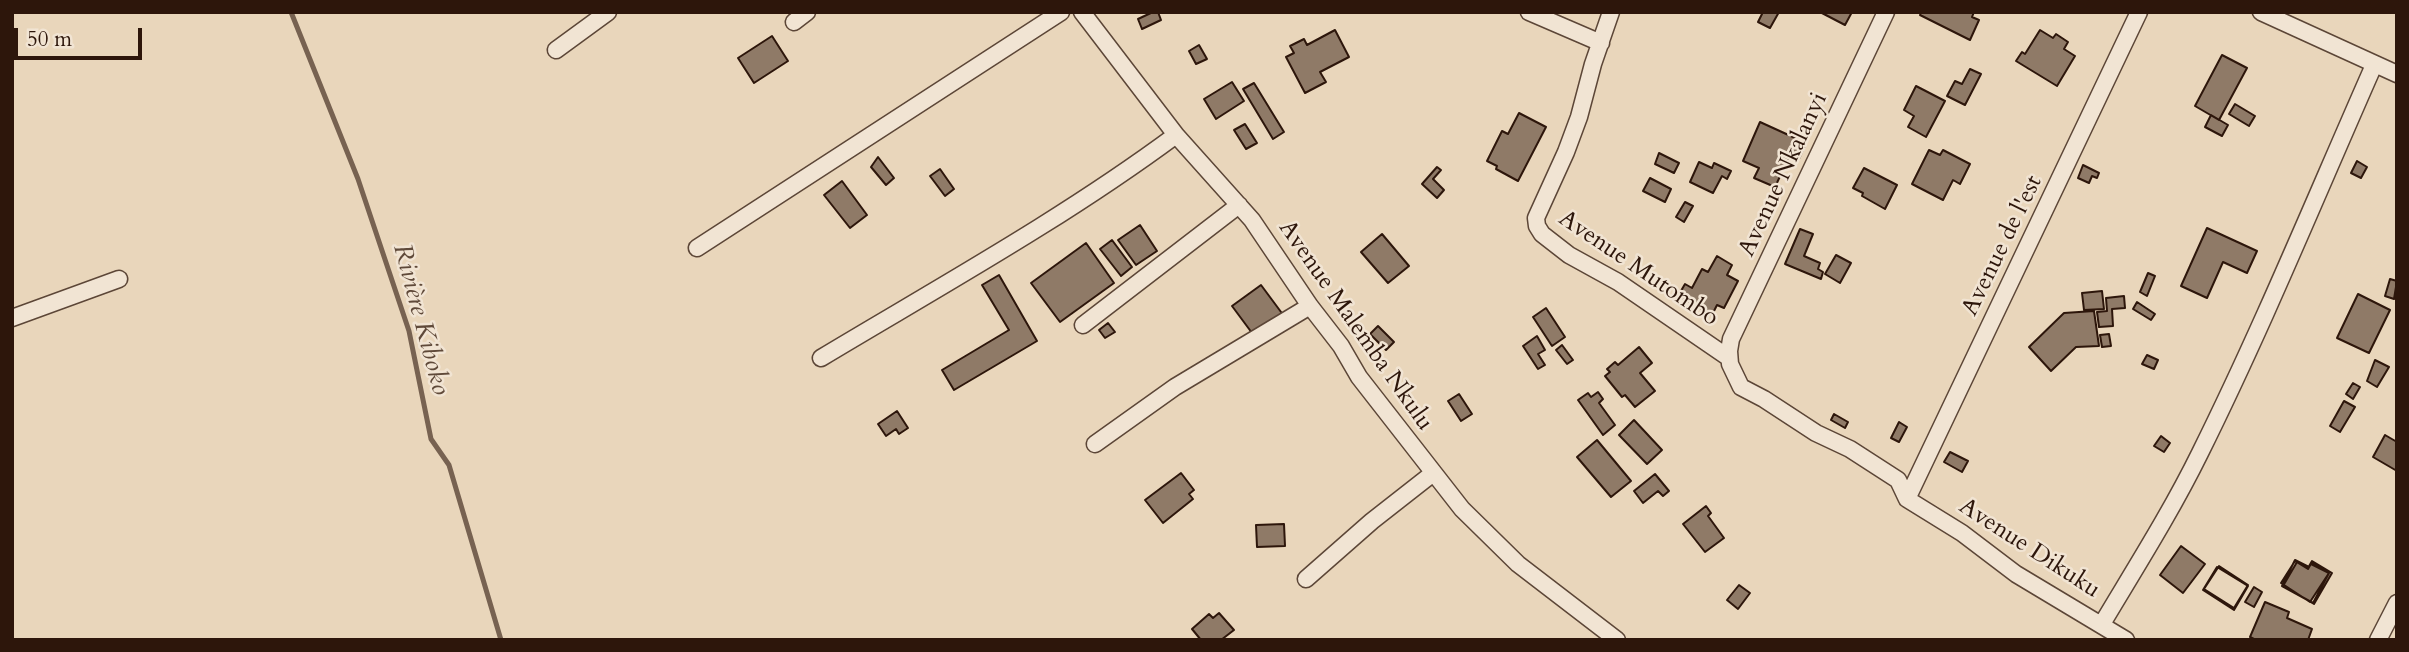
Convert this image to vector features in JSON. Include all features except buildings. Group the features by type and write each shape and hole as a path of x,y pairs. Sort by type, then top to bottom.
{"street":[{"path":"556,50 608,12"},
{"path":"697,248 1060,12"},
{"name":"Avenue Malemba Nkulu","path":"1082,12 1176,135 1265,236 1359,377 1432,474 1505,553 1617,640"},
{"path":"1529,12 1601,43"},
{"name":"Avenue Mutombo","path":"1611,12 1575,129 1536,218 1537,226 1551,242 1569,255 1618,282 1729,358"},
{"name":"Avenue Nkalanyi","path":"1729,358 1731,339 1886,12"},
{"name":"Avenue de l'est","path":"1907,499 2139,12"},
{"path":"2261,12 2397,74"},
{"path":"2102,624 2200,454 2374,65"},
{"path":"821,358 1047,222 1126,172 1176,135"},
{"path":"1083,325 1239,205"},
{"path":"12,318 119,279"},
{"path":"1095,444 1175,387 1310,306"},
{"name":"Avenue Dikuku","path":"1729,358 1741,387 1898,480 1907,499 1962,533 2016,574 2126,640"},
{"path":"1307,579 1372,520 1432,474"},
{"path":"2378,640 2397,603"}],"waterway":[{"name":"Rivière Kiboko","path":"291,12 358,179 409,331 431,439 449,465 501,640"}]}
